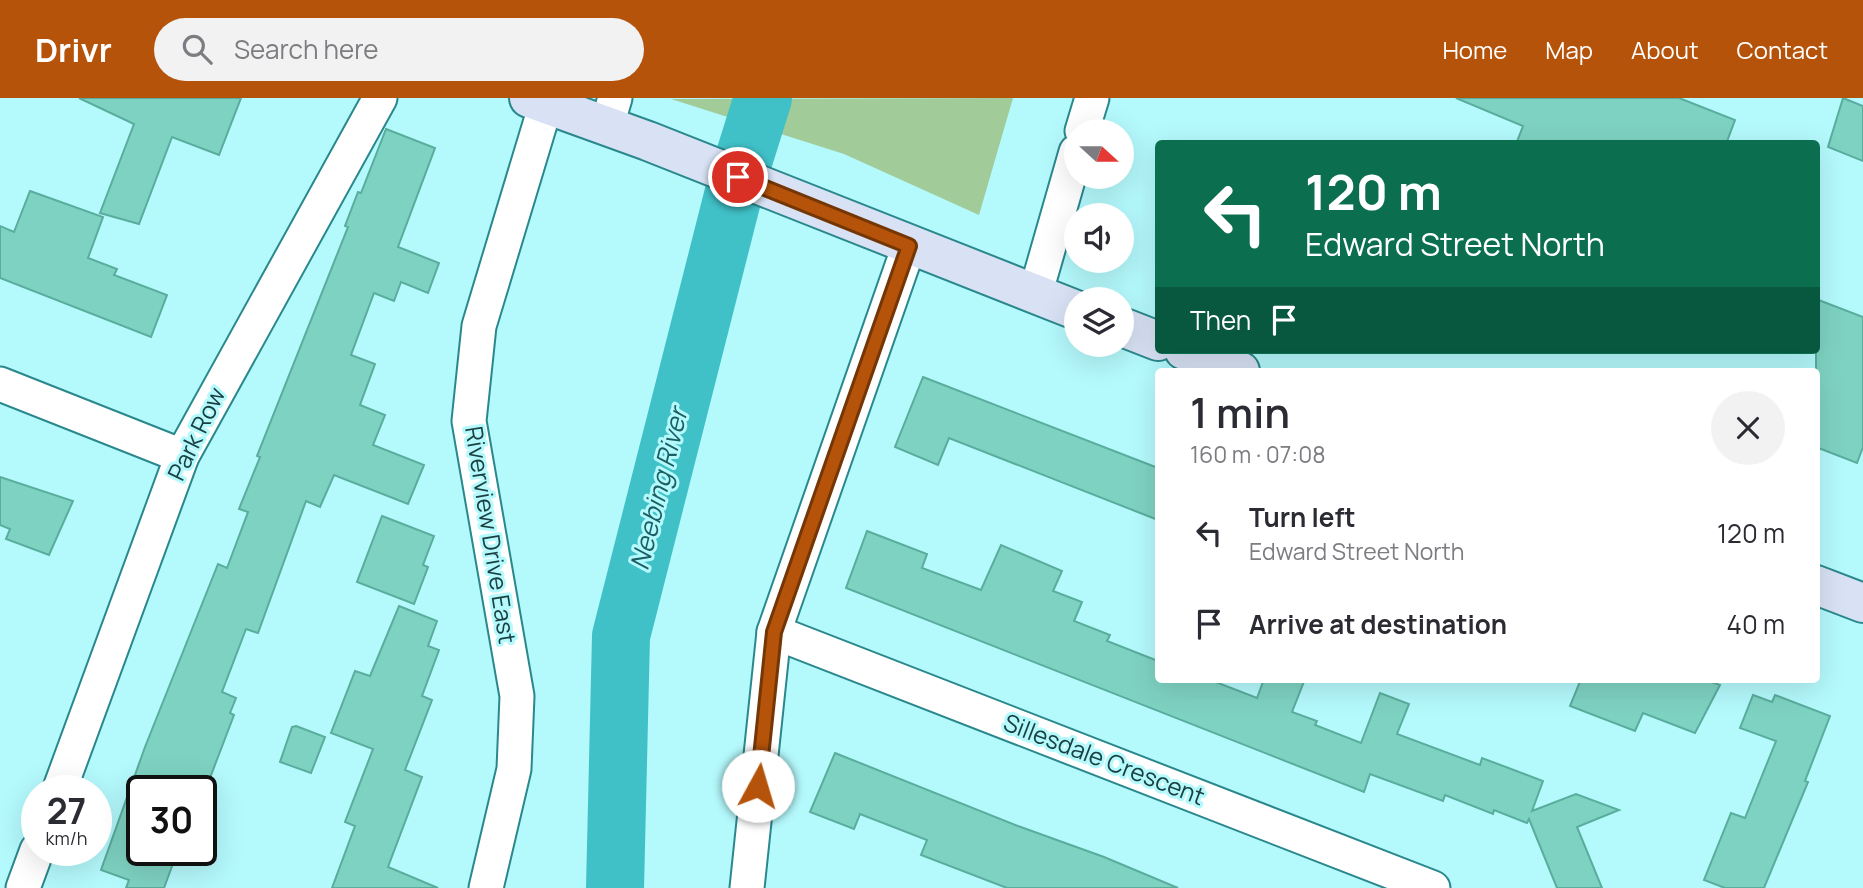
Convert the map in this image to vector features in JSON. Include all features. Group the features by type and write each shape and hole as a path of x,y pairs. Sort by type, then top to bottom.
{"main road":[{"path":"538,101 611,112 648,141 1064,306"},
{"path":"1134,332 1155,340"},
{"path":"1195,354 1232,368"},
{"path":"1820,587 1863,603"}],"street":[{"name":"Park Row","path":"65,775 182,456 380,98"},
{"path":"1086,119 1092,98"},
{"name":"Riverview Drive East","path":"486,888 514,769 517,696 469,421 479,326 538,101"},
{"path":"1035,295 1065,189"},
{"path":"747,888 774,632 909,246"},
{"path":"0,384 182,456"},
{"name":"Sillesdale Crescent","path":"774,632 1433,888"},
{"path":"23,888 31,866"}],"green space":[{"path":"1013,98 979,215 844,154 671,99"}],"building":[{"path":"79,98 241,98 219,155 172,137 139,224 100,213 134,124"},
{"path":"1456,98 1679,98 1735,120 1728,140 1518,140 1523,126"},
{"path":"1843,98 1863,106 1863,161 1828,147"},
{"path":"386,129 435,148 398,247 439,263 428,293 401,282 394,301 374,293 351,355 375,364 360,405 385,415 373,445 424,465 408,504 334,475 320,507 306,501 258,633 246,629 222,692 236,698 230,713 234,715 211,775 135,775 218,564 227,568 248,512 239,509 260,457 257,456 348,227 345,226 358,192 361,193"},
{"path":"30,191 103,217 88,258 117,269 114,275 167,295 151,337 0,278 0,226 14,232"},
{"path":"1820,301 1863,317 1863,447 1857,463 1820,449 1820,368 1816,368 1816,354 1820,354"},
{"path":"923,377 1155,467 1155,519 949,438 938,465 895,447"},
{"path":"0,477 73,501 49,555 6,539 10,529 0,525"},
{"path":"382,516 434,536 423,565 428,567 414,604 357,582"},
{"path":"867,531 927,554 922,568 981,590 1001,545 1062,571 1053,591 1082,602 1074,621 1110,635 1107,641 1155,660 1155,683 1218,683 1257,698 1263,683 1303,683 1292,712 1317,721 1315,725 1361,743 1380,693 1409,704 1397,734 1480,765 1482,758 1543,781 1532,811 1576,794 1619,810 1577,827 1602,888 1557,888 1529,819 1527,823 1494,810 1493,814 1445,795 1443,801 1370,774 1364,792 846,588"},
{"path":"399,606 437,621 428,646 439,650 422,696 432,700 405,770 422,777 388,867 438,888 332,888 355,826 345,822 373,749 331,733 355,671 370,676"},
{"path":"1579,683 1720,685 1695,733 1643,713 1635,731 1570,706"},
{"path":"1753,695 1772,702 1775,695 1830,716 1805,781 1808,782 1764,888 1725,888 1704,880 1731,813 1745,818 1776,741 1740,728"},
{"path":"296,726 325,737 311,773 280,762 292,727"},
{"path":"835,753 1178,888 1007,888 921,855 927,840 860,814 854,829 810,812"},
{"path":"126,800 126,866 172,866 164,888 126,888 129,880 101,870 102,866 112,866 112,839"}],"waterway":[{"name":"Neebing River","path":"615,888 621,636 736,184 763,98"}],"route":[{"path":"738,177 909,246 774,632 758,786"}]}
